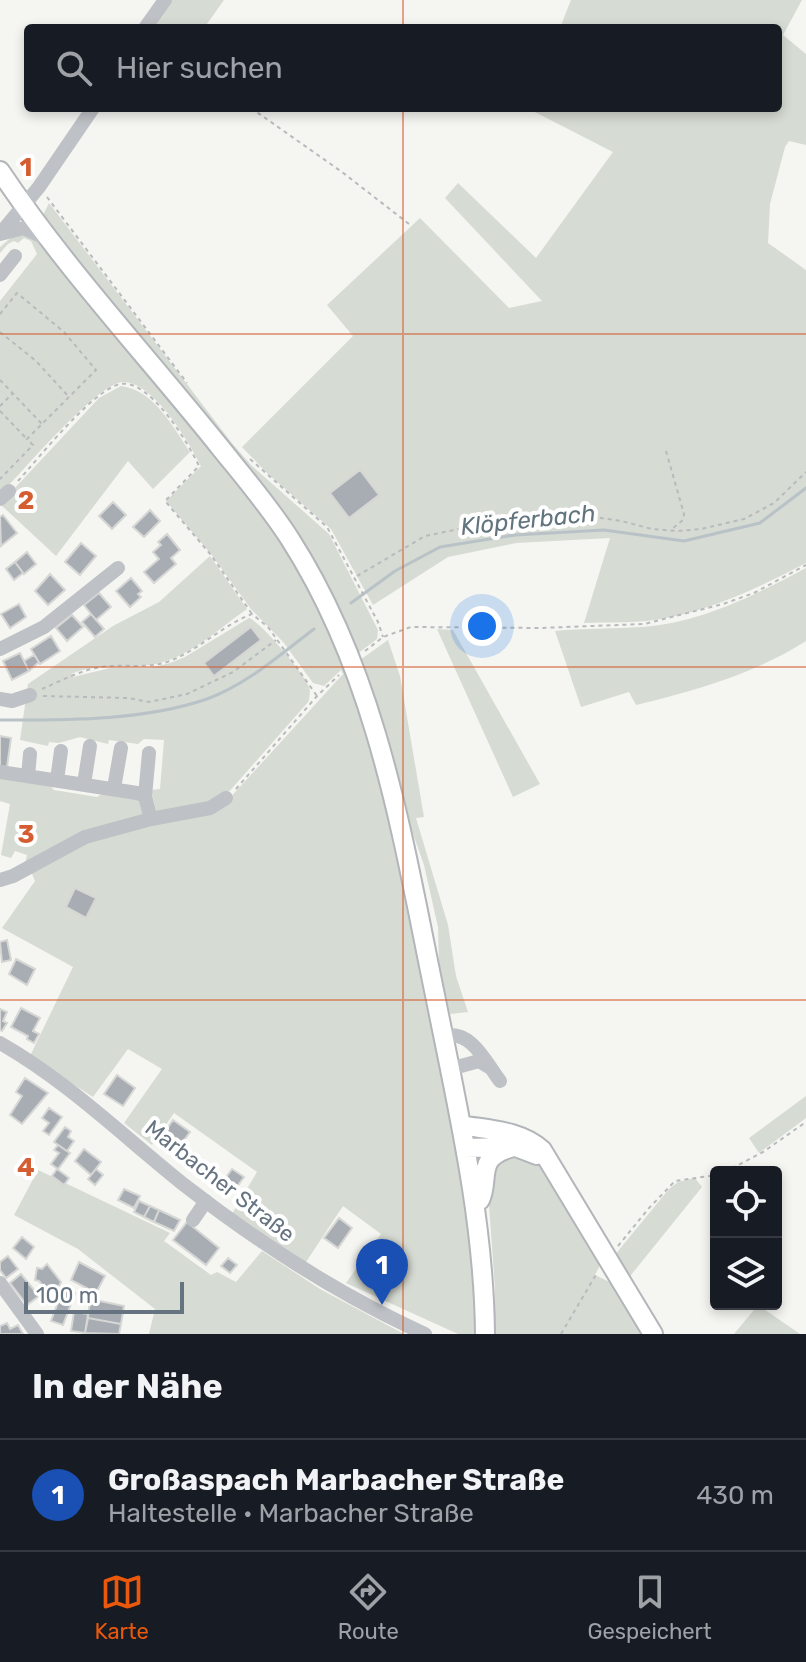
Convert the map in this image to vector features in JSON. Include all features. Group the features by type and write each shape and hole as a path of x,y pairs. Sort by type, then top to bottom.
{"main road":[{"path":"0,171 54,245 266,505 295,546 327,602 355,667 380,742 461,1125 476,1210 485,1334"},
{"path":"461,1125 528,1139 542,1150 653,1334"},
{"path":"465,1148 516,1147 531,1152 553,1170"},
{"path":"476,1210 483,1193 487,1165 499,1153 516,1147"}],"street":[{"path":"148,24 165,1"},
{"path":"0,234 24,205 44,192 91,112"},
{"path":"0,234 24,228 37,232 54,245"},
{"path":"0,275 15,256"},
{"path":"0,649 44,627 118,568"},
{"path":"0,699 12,701 30,695"},
{"path":"84,784 90,746"},
{"path":"114,788 121,748"},
{"path":"57,780 61,751"},
{"path":"149,753 145,796 151,819"},
{"path":"28,776 30,754"},
{"path":"0,772 114,788 145,796"},
{"path":"0,880 85,837 151,819 210,808 226,798"},
{"path":"443,1036 455,1034 466,1038 500,1081"},
{"name":"Marbacher Straße","path":"0,1043 76,1095 206,1201 288,1261 378,1312 425,1334"},
{"path":"450,1069 479,1061 489,1067"},
{"path":"193,1220 206,1201"},
{"path":"0,1283 37,1334"}],"path":[{"path":"257,112 409,224"},
{"path":"44,192 44,208"},
{"path":"44,192 194,391"},
{"path":"0,314 17,293 64,332 96,370 27,439"},
{"path":"0,332 36,361 69,398"},
{"path":"0,380 43,425"},
{"path":"3,489 98,396 120,384 132,385 164,410 199,466 165,501 211,555 252,614 281,643 317,696"},
{"path":"0,406 13,392"},
{"path":"0,411 33,445 3,489"},
{"path":"666,451 684,514 683,520 672,529"},
{"path":"247,457 327,527 370,604 383,637"},
{"path":"355,577 425,536 498,521 520,523 545,518 588,516 652,529 701,529 744,519 774,503 806,472"},
{"path":"365,651 383,637 411,627 540,628 644,624 754,593 806,565"},
{"path":"30,695 70,676 110,666 131,668 163,663 187,654 229,625 252,614"},
{"path":"30,695 128,698 149,702 187,694 233,672 277,638"},
{"path":"226,798 342,672"},
{"path":"736,1166 806,1122"},
{"path":"561,1334 609,1258 649,1208 675,1181 710,1176"}],"shaded area":[{"path":"171,0 224,0 207,24 153,24"},
{"path":"571,0 802,0 783,35 806,54 806,145 789,141 785,147 770,204 768,243 806,270 806,563 749,591 689,613 647,621 584,623 610,538 516,543 448,557 373,605 331,529 242,447 353,336 327,305 420,218 509,308 542,301 445,198 458,183 536,258 613,152 535,112 782,112 782,24 562,24"},
{"path":"49,203 231,442 251,465 329,534 378,630 377,639 357,654 326,586 42,217"},
{"path":"24,234 43,244 266,515 318,597 375,744 447,1096 473,1240 480,1334 458,1334 346,1283 381,1234 343,1206 304,1265 232,1214 257,1172 174,1113 152,1145 124,1123 162,1069 128,1049 93,1097 30,1056 73,967 2,928 35,881 30,869 83,842 227,801 343,674 341,670 324,686 313,683 284,643 251,609 211,554 166,501 201,466 169,415 135,384 123,382 111,386 96,397 0,495 0,301 37,254 31,241 24,238 18,243 8,244 0,253 0,247 14,235"},
{"path":"121,386 143,394 153,402 190,452 153,489 128,461 56,556 0,504 99,398"},
{"path":"210,556 247,609 174,658 152,665 94,668 71,674 73,677 110,668 150,668 170,663 249,618 255,622 300,672 310,689 309,701 227,794 209,806 157,814 151,790 160,789 164,740 144,739 138,744 109,740 108,744 80,737 59,743 49,742 48,746 20,740 28,684 113,626 159,602"},
{"path":"806,568 806,641 745,672 680,694 636,705 629,692 581,707 555,631 642,627 685,620 747,597"},
{"path":"437,629 453,630 540,784 513,797"},
{"path":"388,640 400,676 424,817 416,818 448,925 456,976 468,1012 450,1014 439,964 438,927 424,865 399,794 382,726 360,660"},
{"path":"0,776 49,784 54,790 97,797 105,792 140,800 143,815 25,864 27,855 15,851 11,858 1,855 10,804 0,801"},
{"path":"806,1096 806,1118 759,1153 749,1138"},
{"path":"508,1153 537,1159 600,1257 595,1275 614,1284 643,1334 494,1334 495,1288 487,1178 492,1167"},
{"path":"38,1170 170,1233 164,1241 211,1275 217,1272 236,1282 262,1251 320,1289 404,1334 149,1334 155,1309 78,1249 14,1215"},
{"path":"695,1178 702,1187 627,1280 614,1256 669,1189 678,1182"},
{"path":"754,1310 765,1310 800,1334 734,1334"}],"building":[{"path":"360,470 379,495 349,518 330,493"},
{"path":"113,502 126,515 112,529 99,516"},
{"path":"150,510 160,521 144,537 133,527"},
{"path":"3,515 17,533 1,546 0,517"},
{"path":"167,534 180,550 171,558 176,564 154,583 144,572 159,559 153,552"},
{"path":"81,543 96,556 80,575 65,562"},
{"path":"27,552 36,564 24,574 15,562"},
{"path":"15,562 23,573 14,580 6,569"},
{"path":"50,574 65,590 48,605 35,591"},
{"path":"131,578 142,591 138,594 141,597 130,607 116,591"},
{"path":"99,593 111,607 96,620 84,605"},
{"path":"19,604 26,617 10,628 1,614"},
{"path":"91,614 104,629 95,637 82,622"},
{"path":"72,615 83,627 67,641 56,628"},
{"path":"251,627 261,640 214,676 204,663"},
{"path":"51,636 60,651 40,664 31,649"},
{"path":"20,653 29,671 12,680 3,661"},
{"path":"34,655 39,662 29,671 24,661"},
{"path":"0,736 11,738 7,767 0,766"},
{"path":"75,888 96,898 86,918 66,907"},
{"path":"7,940 11,960 2,962 0,942"},
{"path":"16,959 35,969 27,985 9,974"},
{"path":"21,1008 40,1018 33,1031 39,1034 34,1043 11,1027"},
{"path":"0,1009 7,1012 3,1021 7,1023 2,1031 0,1030"},
{"path":"117,1075 135,1088 123,1106 104,1094"},
{"path":"25,1078 48,1093 22,1124 10,1115 22,1096 16,1092"},
{"path":"49,1108 62,1117 49,1135 43,1131 49,1123 42,1118"},
{"path":"173,1120 190,1132 179,1147 162,1136"},
{"path":"65,1127 71,1131 68,1137 74,1141 67,1151 54,1142"},
{"path":"58,1145 70,1153 58,1169 51,1164 59,1153 54,1150"},
{"path":"84,1149 101,1162 91,1175 75,1161"},
{"path":"57,1169 69,1178 64,1185 52,1176"},
{"path":"96,1169 103,1175 95,1185 88,1179"},
{"path":"232,1169 244,1177 234,1191 222,1183"},
{"path":"124,1189 140,1196 134,1208 118,1200"},
{"path":"139,1201 150,1206 144,1217 134,1212"},
{"path":"150,1206 159,1210 154,1222 144,1217"},
{"path":"159,1210 180,1220 174,1231 154,1222"},
{"path":"339,1218 352,1228 338,1248 324,1238"},
{"path":"187,1222 219,1248 206,1265 173,1240"},
{"path":"22,1237 34,1247 26,1259 13,1248"},
{"path":"8,1256 18,1269 6,1278 0,1270 0,1262"},
{"path":"228,1258 237,1265 230,1273 221,1266"},
{"path":"79,1262 105,1276 96,1293 71,1280"},
{"path":"47,1264 61,1282 48,1292 35,1280 37,1268 42,1269"},
{"path":"21,1274 39,1296 27,1305 10,1283"},
{"path":"63,1289 75,1293 63,1325 51,1321"},
{"path":"90,1299 124,1306 121,1324 88,1318"},
{"path":"74,1312 88,1314 85,1333 71,1331"},
{"path":"88,1318 121,1324 119,1334 85,1333"},
{"path":"7,1323 10,1329 18,1325 23,1334 0,1334 0,1326"}],"waterway":[{"name":"Klöpferbach","path":"351,603 395,571 440,547 515,535 604,530 684,541 760,523 806,488"},
{"name":"Klöpferbach","path":"0,720 104,718 157,712 207,699 236,686 314,629"}],"place":[{"name":"Großaspach Marbacher Straße","path":"382,1305"}]}
